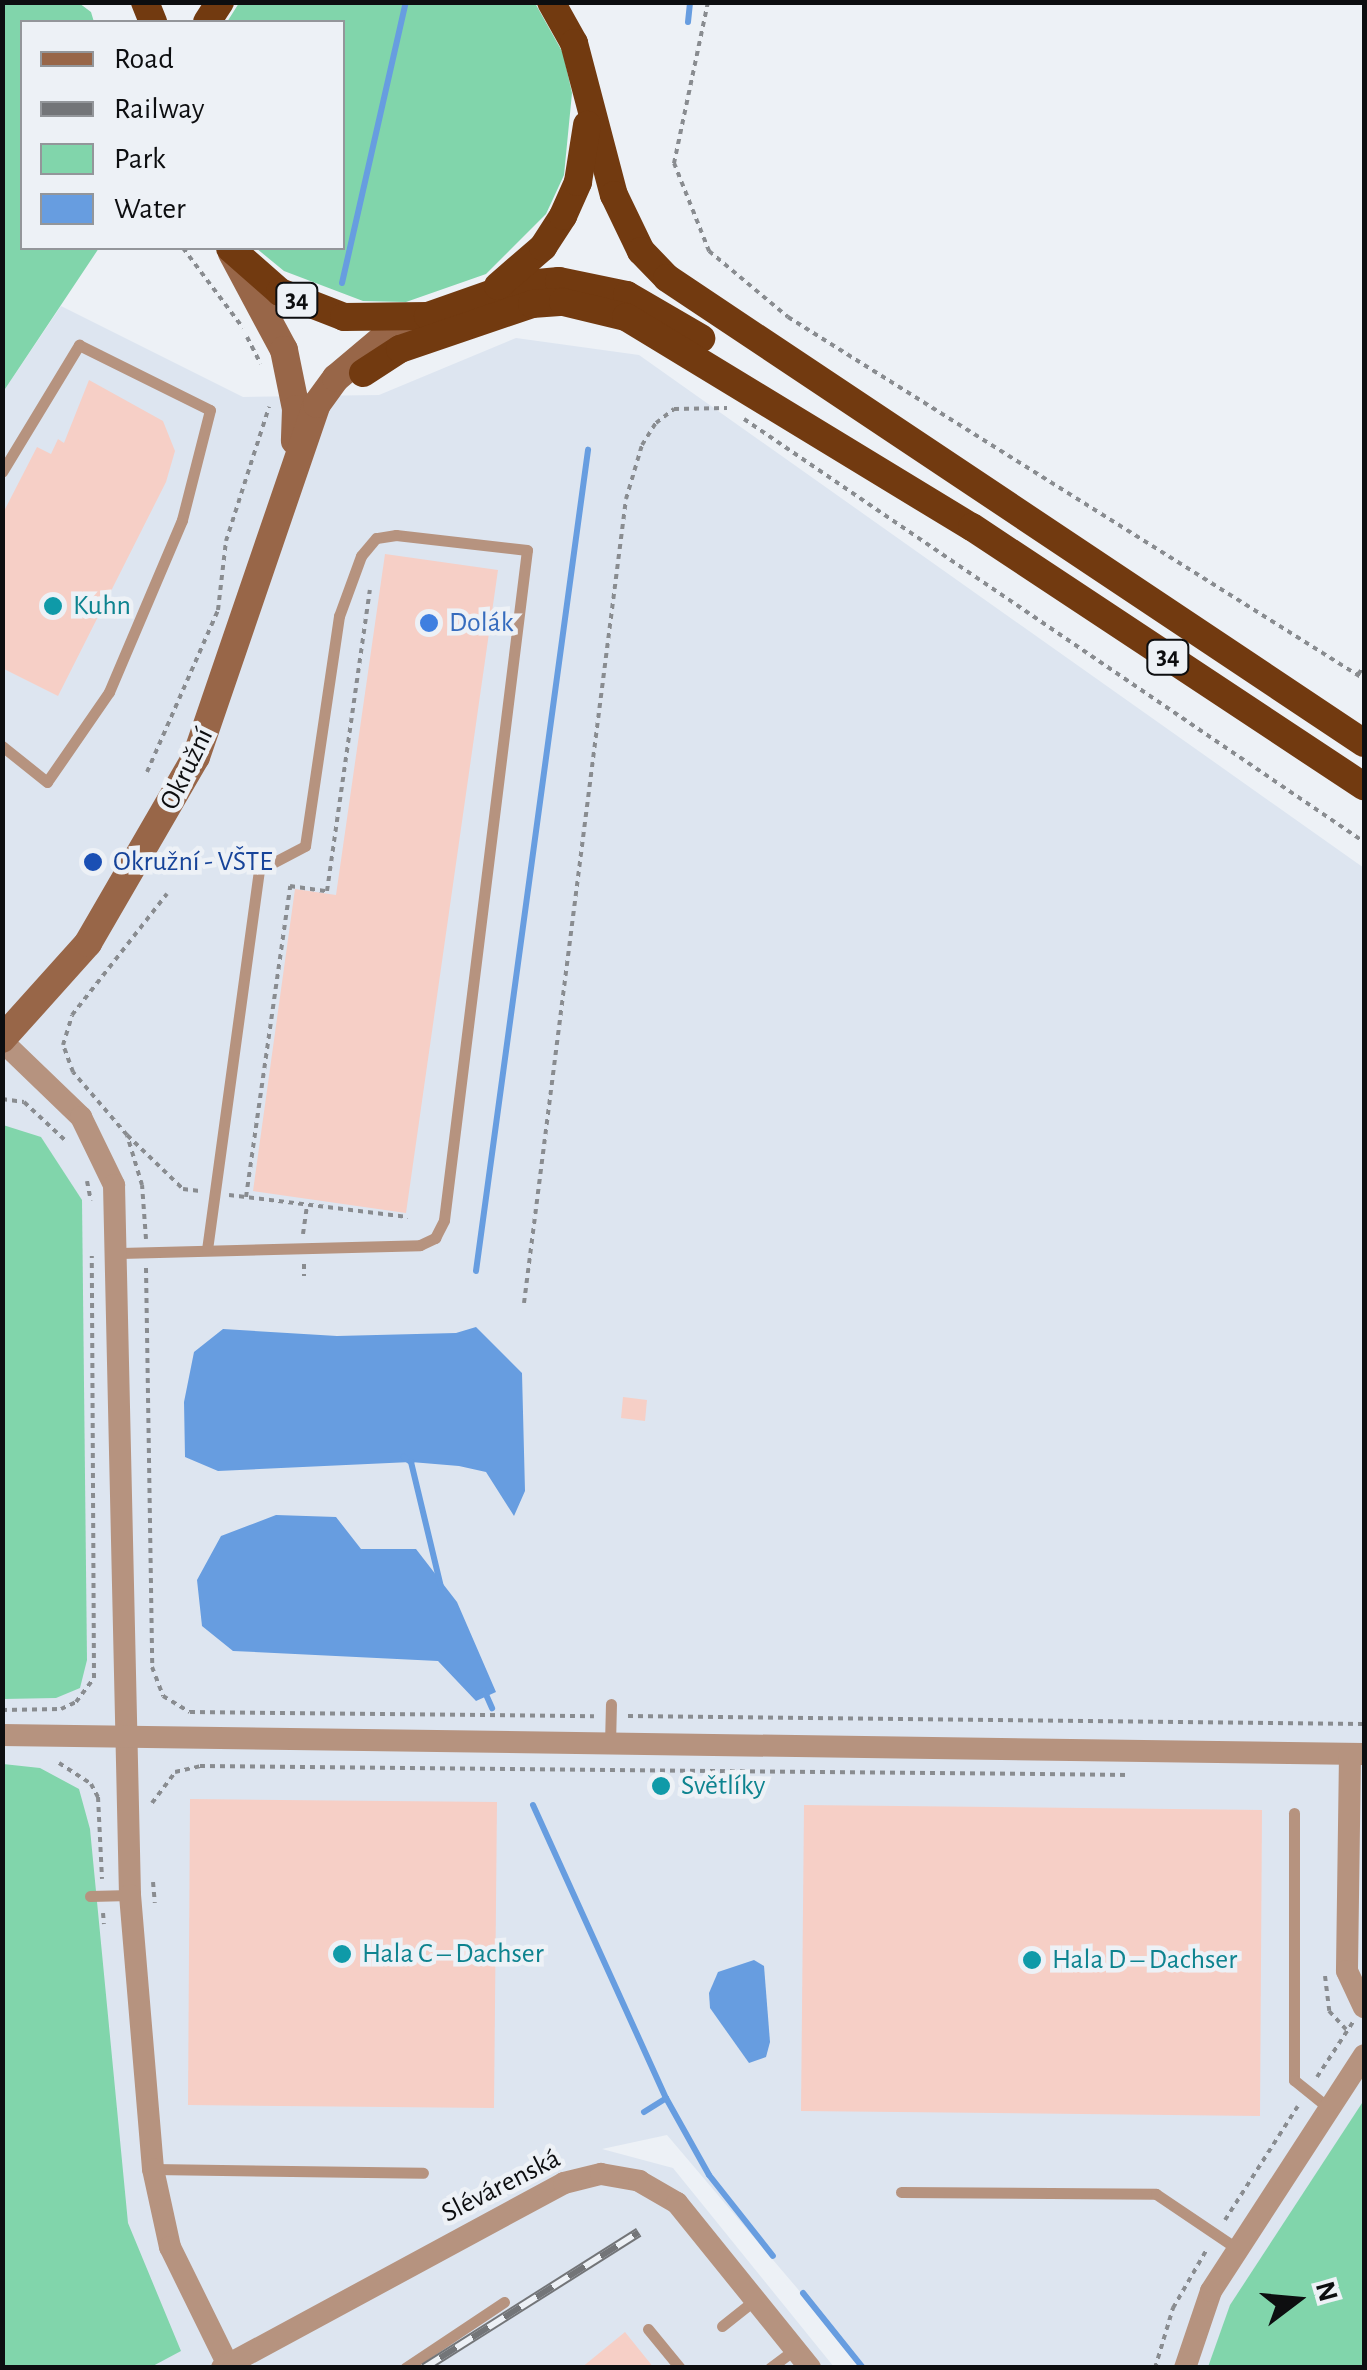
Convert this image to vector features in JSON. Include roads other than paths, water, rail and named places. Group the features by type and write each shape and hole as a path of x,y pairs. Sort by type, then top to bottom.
{"highway":[{"name":"34","path":"551,2 574,43 588,108 628,227 641,251 692,299 1364,743"},
{"name":"34","path":"232,250 280,292 312,307 379,321 453,310 517,273 564,216 578,182 588,108"},
{"path":"486,294 559,281 640,300 885,461 972,528"},
{"path":"363,373 400,349 504,311 563,302 603,308 704,360 866,468 972,528"},
{"name":"34","path":"972,528 1364,786"}],"main road":[{"name":"Okružní","path":"231,250 284,350 296,409 294,460"},
{"name":"Okružní","path":"2,1040 88,943 173,801 236,652 294,460 317,404 336,378 406,319"},
{"path":"272,542 328,414 363,373"}],"street":[{"path":"2,1040 81,1117 103,1151 114,1185 120,1252 130,1895 153,2169 170,2247 225,2366"},
{"path":"2,1735 1357,1754 1347,1971 1364,2006"},
{"path":"1185,2368 1210,2291 1364,2055"},
{"name":"Slévárenská","path":"225,2366 564,2183 601,2174 639,2181 677,2202 810,2368"}],"lane":[{"path":"2,472 79,345 210,410 182,520 109,692 47,782 2,746"},
{"path":"120,1252 146,1252 420,1245 435,1238 444,1220 527,550 396,535 376,538 362,556 339,616 305,846 259,870 207,1250"},
{"path":"610,1744 611,1710"},
{"path":"1294,1814 1294,2080 1330,2108"},
{"path":"96,1896 130,1895"},
{"path":"153,2169 423,2173"},
{"path":"901,2192 1156,2194 1238,2250"},
{"path":"722,2326 756,2300"},
{"path":"405,2368 504,2302"},
{"path":"648,2328 680,2368"},
{"path":"770,2368 795,2348"}],"water":[{"path":"476,1327 522,1373 525,1491 514,1516 486,1472 459,1466 411,1462 218,1471 185,1457 184,1402 194,1352 223,1329 337,1336 456,1333"},
{"path":"276,1515 336,1517 361,1549 416,1549 457,1602 496,1692 476,1701 438,1661 233,1651 202,1626 197,1580 221,1536"},
{"path":"754,1960 764,1966 770,2042 766,2057 749,2063 710,2008 709,1993 718,1972"}],"waterway":[{"path":"342,283 406,2"},
{"path":"688,22 690,2"},
{"path":"476,1271 588,450"},
{"path":"404,1457 411,1462 441,1587"},
{"path":"484,1690 492,1708"},
{"path":"533,1805 666,2098 709,2175 773,2256"},
{"path":"644,2112 666,2098"},
{"path":"803,2293 863,2368"}],"railway":[{"path":"424,2368 639,2232"}],"place":[{"name":"Kuhn","path":"53,606"},
{"name":"Dolák","path":"429,623"},
{"name":"Okružní - VŠTE","path":"93,862"},
{"name":"Světlíky","path":"661,1786"},
{"name":"Hala C – Dachser","path":"342,1954"},
{"name":"Hala D – Dachser","path":"1032,1960"}]}
